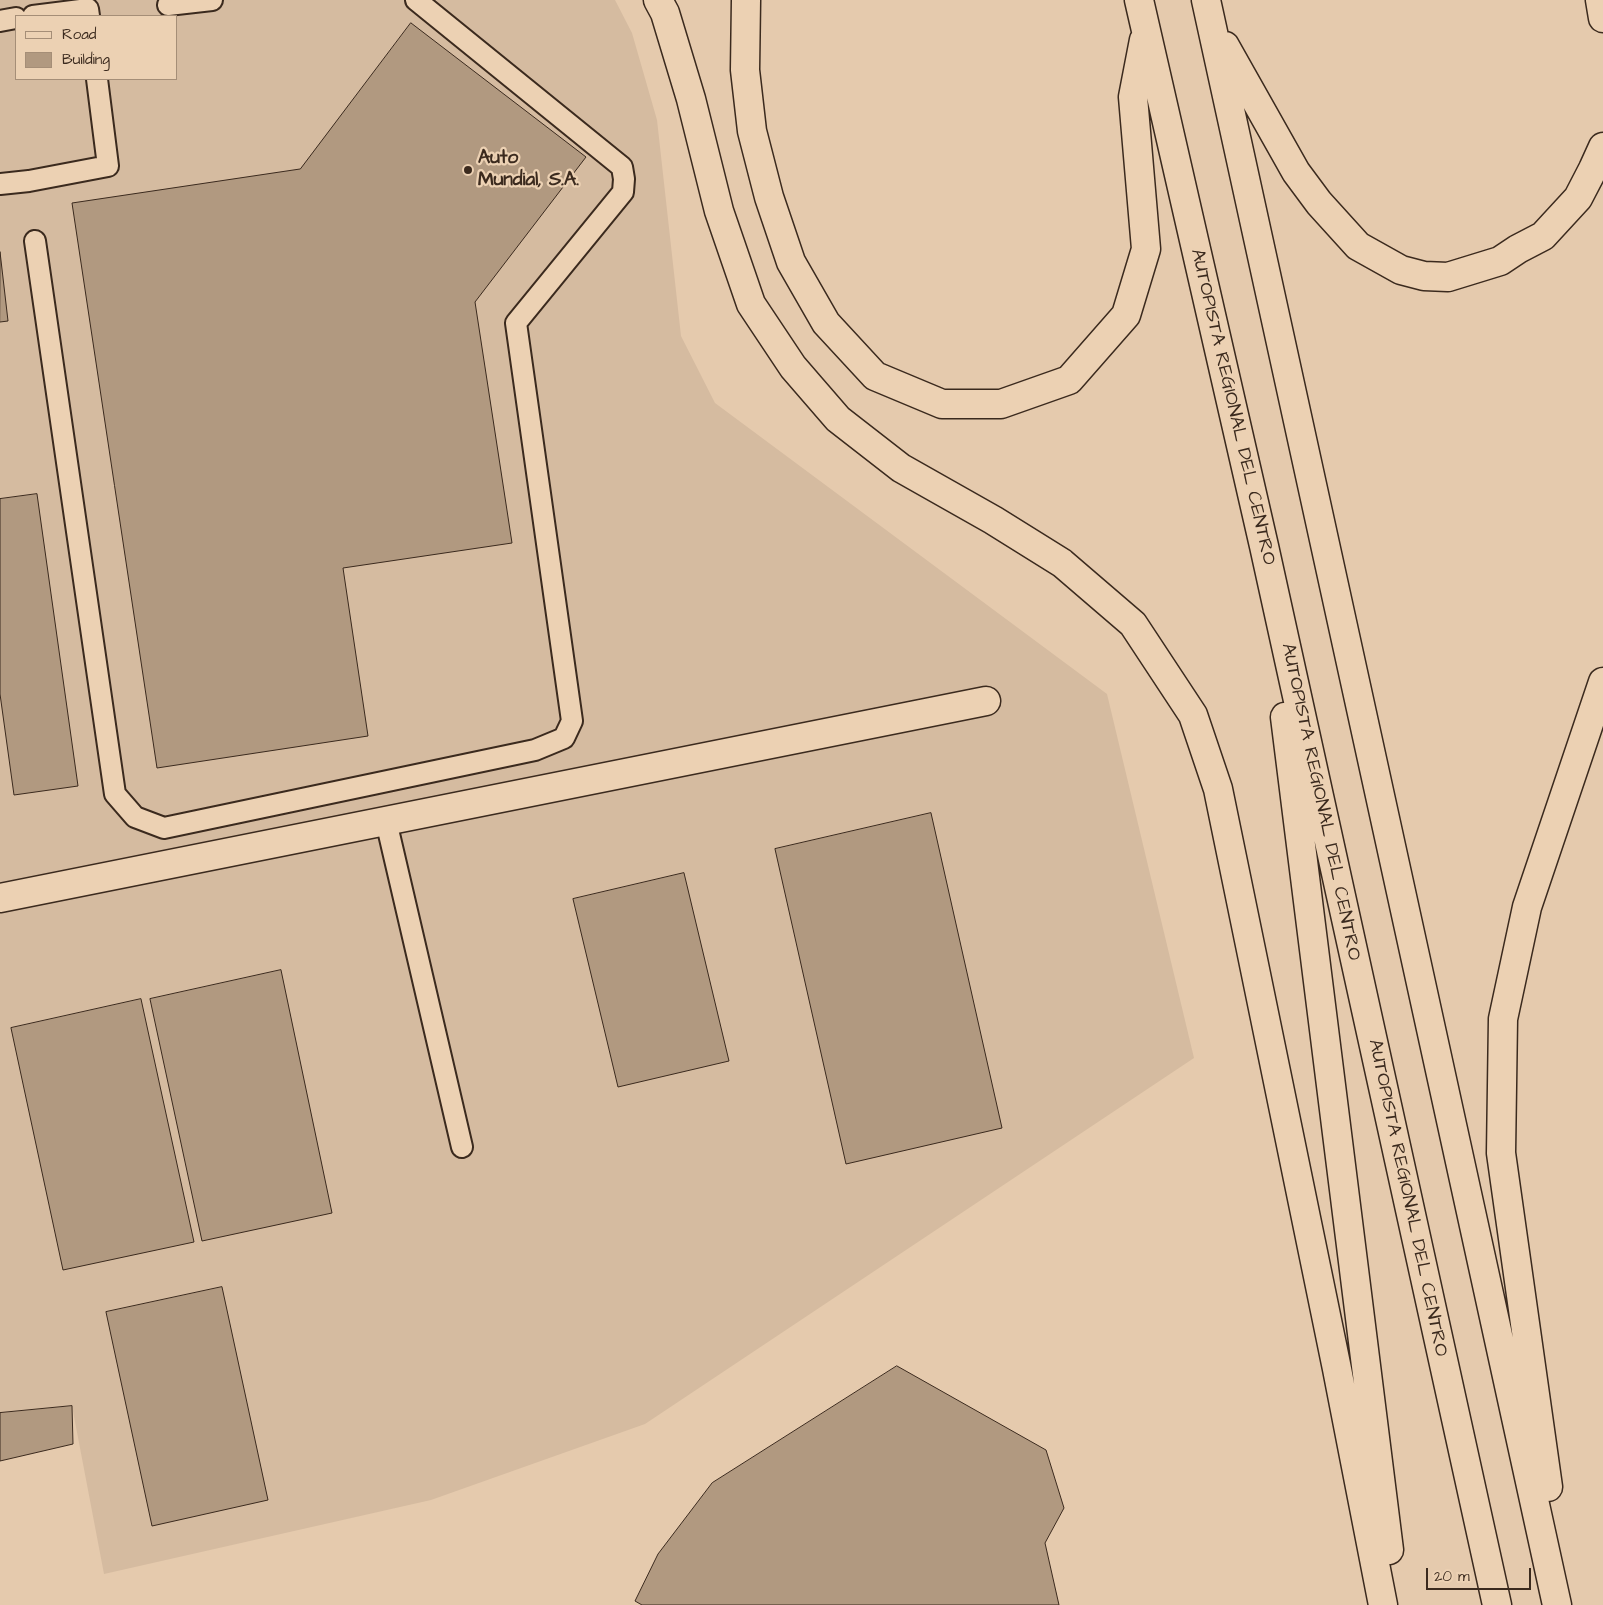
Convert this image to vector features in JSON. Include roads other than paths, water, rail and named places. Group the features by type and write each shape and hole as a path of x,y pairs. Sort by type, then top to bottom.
{"main road":[{"path":"658,0 665,14 691,99 718,211 751,304 793,367 838,419 901,468 993,520 1062,563 1133,624 1193,715 1218,789 1337,1369 1383,1605"},
{"path":"746,0 745,70 752,131 769,197 790,262 826,323 875,376 942,404 1001,404 1069,380 1126,315 1146,248 1132,98 1146,31"},
{"name":"AUTOPISTA REGIONAL DEL CENTRO","path":"1139,0 1264,546 1497,1605"},
{"path":"1600,0 1603,18"},
{"path":"1208,10 1286,156 1319,203 1358,246 1401,270 1424,276 1448,276 1500,261 1543,236 1578,198 1594,169 1603,147"},
{"path":"1208,10 1557,1605"},
{"path":"1264,546 1396,1605"},
{"path":"1565,1605 1501,1152 1504,1018 1527,907 1603,682"},
{"path":"0,898 986,701"}],"lane":[{"path":"168,6 212,0"},
{"path":"35,241 115,794 135,817 164,828 535,750 564,738 572,720 516,322 623,192 624,179 622,167 416,0"},
{"path":"41,15 88,9 89,15"},
{"path":"0,20 15,18"},
{"path":"0,184 108,166 97,80"},
{"path":"386,821 462,1147"}],"place":[{"name":"Auto Mundial, S.A.","path":"468,170"}]}
